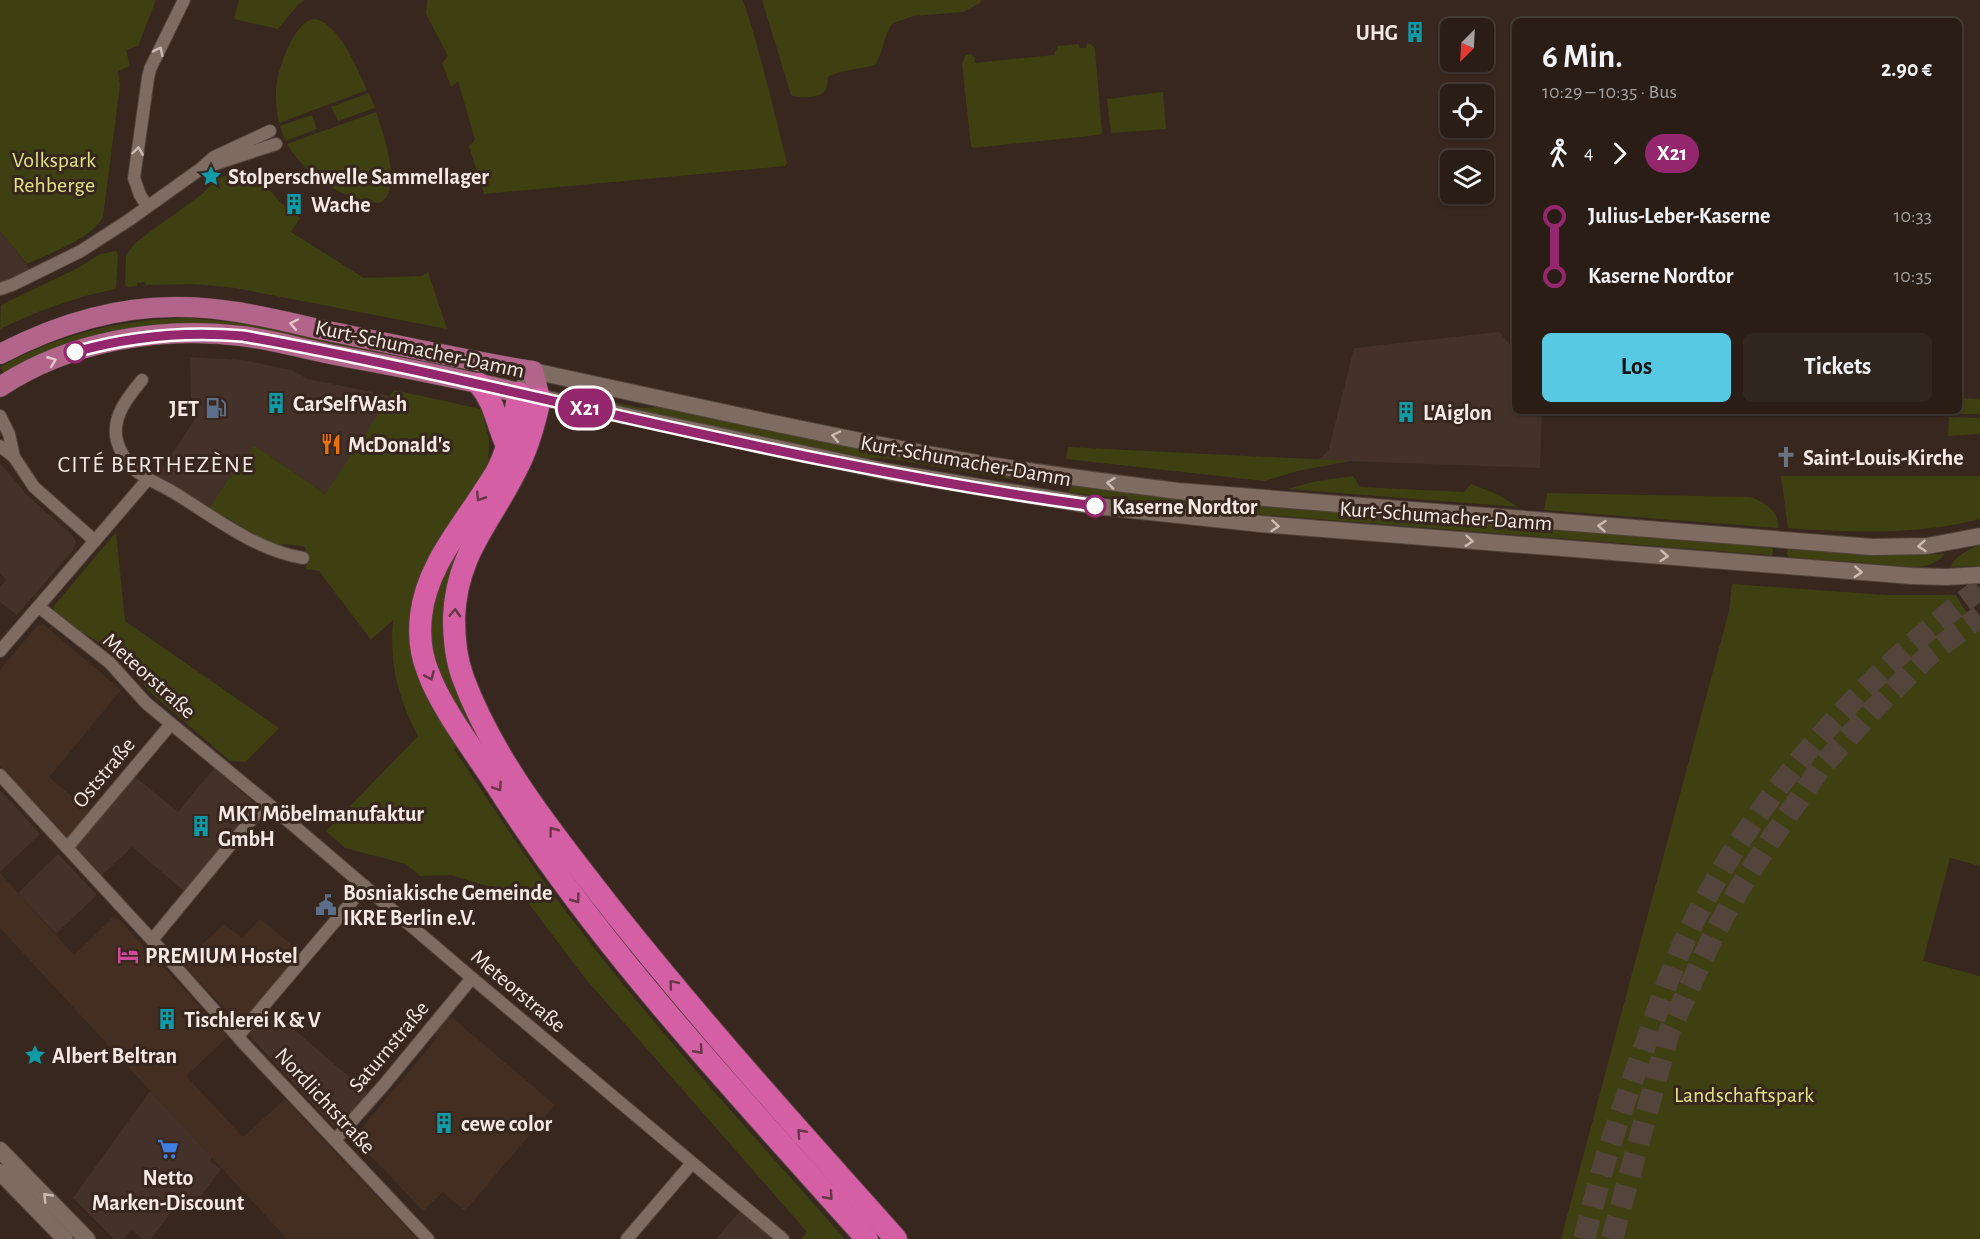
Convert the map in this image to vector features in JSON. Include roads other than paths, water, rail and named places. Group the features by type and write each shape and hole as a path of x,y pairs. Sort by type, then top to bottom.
{"highway":[{"path":"479,384 490,401 500,433 507,446"},
{"path":"529,395 498,469 451,540 431,576 421,617 421,638 427,671 447,707 529,836 604,936 675,1024 867,1239"},
{"path":"529,395 529,438 517,469 467,554 456,598 454,639 462,675 472,700 502,757 544,819 600,894 737,1062 896,1239"}],"main road":[{"name":"Kurt-Schumacher-Damm","path":"0,354 48,332 96,317 151,308 189,307 237,312 475,362 533,371 890,447 1054,475 1178,491 1872,547 1927,546 1980,536"},
{"name":"Kurt-Schumacher-Damm","path":"0,387 45,364 95,346 150,336 206,333 267,340 889,472 1050,500 1147,513 1334,530 1912,576 1980,575"},
{"path":"529,395 533,371"},
{"path":"1050,500 1054,475"},
{"path":"0,1150 62,1228"},
{"path":"0,1172 62,1228 87,1239"}],"street":[{"path":"147,206 134,178 148,78 150,69 184,0"},
{"path":"0,294 6,287 81,251 199,170 214,157 270,131"},
{"path":"199,170 276,144"},
{"path":"142,380 128,397 116,420 119,448 135,470 262,545 303,558"},
{"path":"0,416 9,434 14,458"},
{"path":"0,446 14,458 34,487 95,541"},
{"path":"0,651 148,479"},
{"name":"Meteorstraße","path":"39,607 110,663 146,703 783,1239"},
{"name":"Oststraße","path":"67,848 171,724"},
{"name":"Nordlichtstraße","path":"0,775 238,1036 428,1239"},
{"path":"152,940 266,802"},
{"path":"238,1036 364,886"},
{"name":"Saturnstraße","path":"335,1140 472,978"},
{"path":"627,1239 692,1163"}],"tunnel":[{"path":"1584,1239 1608,1151 1668,981 1686,937 1718,876 1781,783 1817,740 1896,658 1980,589"},
{"path":"1612,1239 1669,1032 1714,934 1739,889 1821,767 1875,708 1929,655 1980,616"}],"place":[{"name":"UHG","path":"1415,32"},
{"name":"Stolperschwelle Sammellager","path":"211,176"},
{"name":"Wache","path":"294,204"},
{"name":"CarSelfWash","path":"276,403"},
{"name":"JET","path":"216,408"},
{"name":"L'Aiglon","path":"1406,412"},
{"name":"McDonald's","path":"331,444"},
{"name":"Saint-Louis-Kirche","path":"1786,457"},
{"name":"Kaserne Nordtor","path":"1095,506"},
{"name":"MKT Möbelmanufaktur GmbH","path":"201,826"},
{"name":"Bosniakische Gemeinde IKRE Berlin e.V.","path":"326,905"},
{"name":"PREMIUM Hostel","path":"128,955"},
{"name":"Tischlerei K & V","path":"167,1019"},
{"name":"Albert Beltran","path":"35,1055"},
{"name":"cewe color","path":"444,1123"},
{"name":"Netto Marken-Discount","path":"168,1149"}],"district":[{"name":"CITÉ BERTHEZÈNE","path":"156,464"}],"park label":[{"name":"Volkspark Rehberge","path":"54,172"},
{"name":"Landschaftspark","path":"1744,1094"}]}
